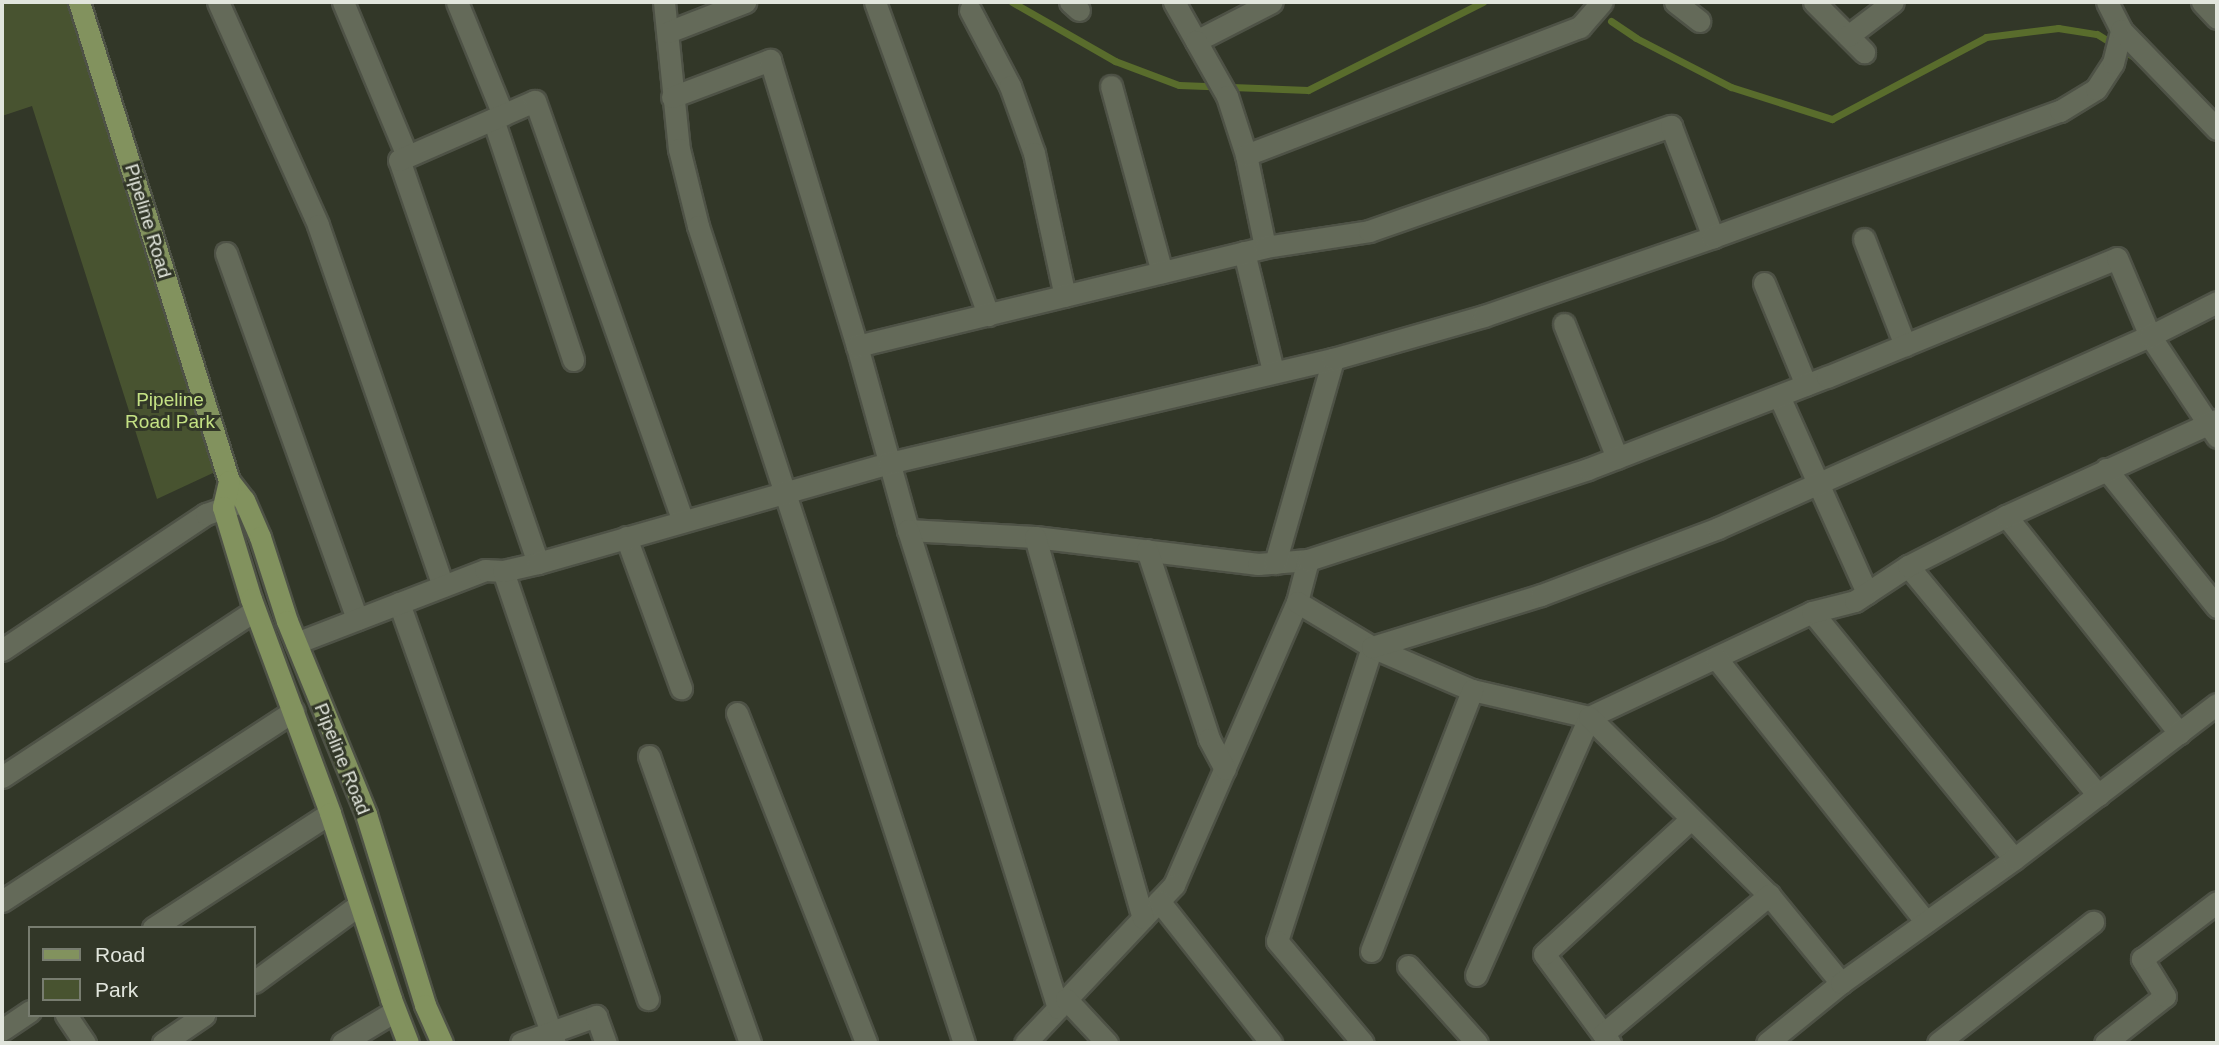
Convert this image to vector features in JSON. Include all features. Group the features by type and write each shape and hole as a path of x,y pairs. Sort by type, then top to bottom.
{"main road":[{"name":"Pipeline Road","path":"84,3 229,481 244,501 260,537 296,643 366,814 425,1005 442,1043"},
{"path":"223,507 229,481"},
{"name":"Pipeline Road","path":"223,507 255,610 330,813 408,1043"}],"street":[{"path":"218,2 318,225 443,586"},
{"path":"342,2 407,156"},
{"path":"457,2 498,117 573,360"},
{"path":"664,2 679,149 691,201 964,1043"},
{"path":"668,32 746,2"},
{"path":"875,2 988,315"},
{"path":"1174,2 1227,96 1246,155 1265,247"},
{"path":"1196,41 1272,2"},
{"path":"1246,155 1493,63 1580,27 1602,2"},
{"path":"1675,2 1699,21"},
{"path":"1814,2 1864,52"},
{"path":"1848,36 1893,2"},
{"path":"2107,2 2119,38 2213,117"},
{"path":"2202,2 2217,18"},
{"path":"970,10 1010,86 1034,153 1065,296"},
{"path":"296,643 485,570 503,571 538,563 889,463 1333,359 1483,316 1713,237 2060,111 2096,89 2113,62 2119,38"},
{"path":"672,97 770,60 857,346 908,530 1062,1004 1107,1043"},
{"path":"1111,86 1162,272"},
{"path":"538,563 399,160 534,101 683,521"},
{"path":"857,346 1265,247 1369,231 1671,126 1713,237"},
{"path":"1864,239 1905,345"},
{"path":"1244,252 1273,371"},
{"path":"226,253 357,619"},
{"path":"908,530 1035,537 1258,564 1308,560 1616,458 1779,396 2117,258 2150,336 2214,427 2106,469 1908,566 1855,601 1812,612 1589,717 1476,975"},
{"path":"1764,283 1806,385"},
{"path":"1372,647 1541,595 1718,527 2150,336 2217,302"},
{"path":"1564,324 1616,458"},
{"path":"1275,562 1333,359"},
{"path":"1779,396 1816,485 1867,593"},
{"path":"2106,469 2217,607"},
{"path":"2,650 205,514 244,501"},
{"path":"2006,516 2179,733"},
{"path":"626,537 681,688"},
{"path":"1035,537 1143,918"},
{"path":"1147,551 1209,739 1224,769"},
{"path":"1025,1043 1174,885 1297,602 1308,560"},
{"path":"1908,566 2098,795"},
{"path":"503,571 648,999"},
{"path":"1297,602 1372,647 1472,690 1589,717 1769,895 1841,983"},
{"path":"399,603 553,1038"},
{"path":"2,777 255,610"},
{"path":"1812,612 2014,859"},
{"path":"1363,1043 1277,942 1372,647"},
{"path":"1716,658 1926,922"},
{"path":"1371,951 1472,690"},
{"path":"1767,1043 1841,983 2014,859 2217,704"},
{"path":"2,901 293,711"},
{"path":"737,713 866,1043"},
{"path":"649,757 750,1043"},
{"path":"156,926 330,813"},
{"path":"1691,819 1544,954 1606,1039 1769,895"},
{"path":"1159,901 1271,1043"},
{"path":"2105,1043 2165,996 2142,959 2217,902"},
{"path":"256,981 359,905"},
{"path":"1938,1043 2093,922"},
{"path":"1408,966 1477,1043"},
{"path":"342,1043 395,1011"},
{"path":"2,1030 28,1012"},
{"path":"522,1043 553,1038 596,1016 606,1043"},
{"path":"67,1017 85,1043"},
{"path":"163,1043 201,1017"}],"green space":[{"name":"Pipeline Road Park","path":"2,2 73,2 225,457 215,472 157,499 32,106 2,116"}],"waterway":[{"path":"1012,2 1115,61 1179,85 1308,90 1483,2"},
{"path":"1611,21 1636,38 1731,87 1832,119 1986,37 2058,28 2097,34 2137,59"}]}
